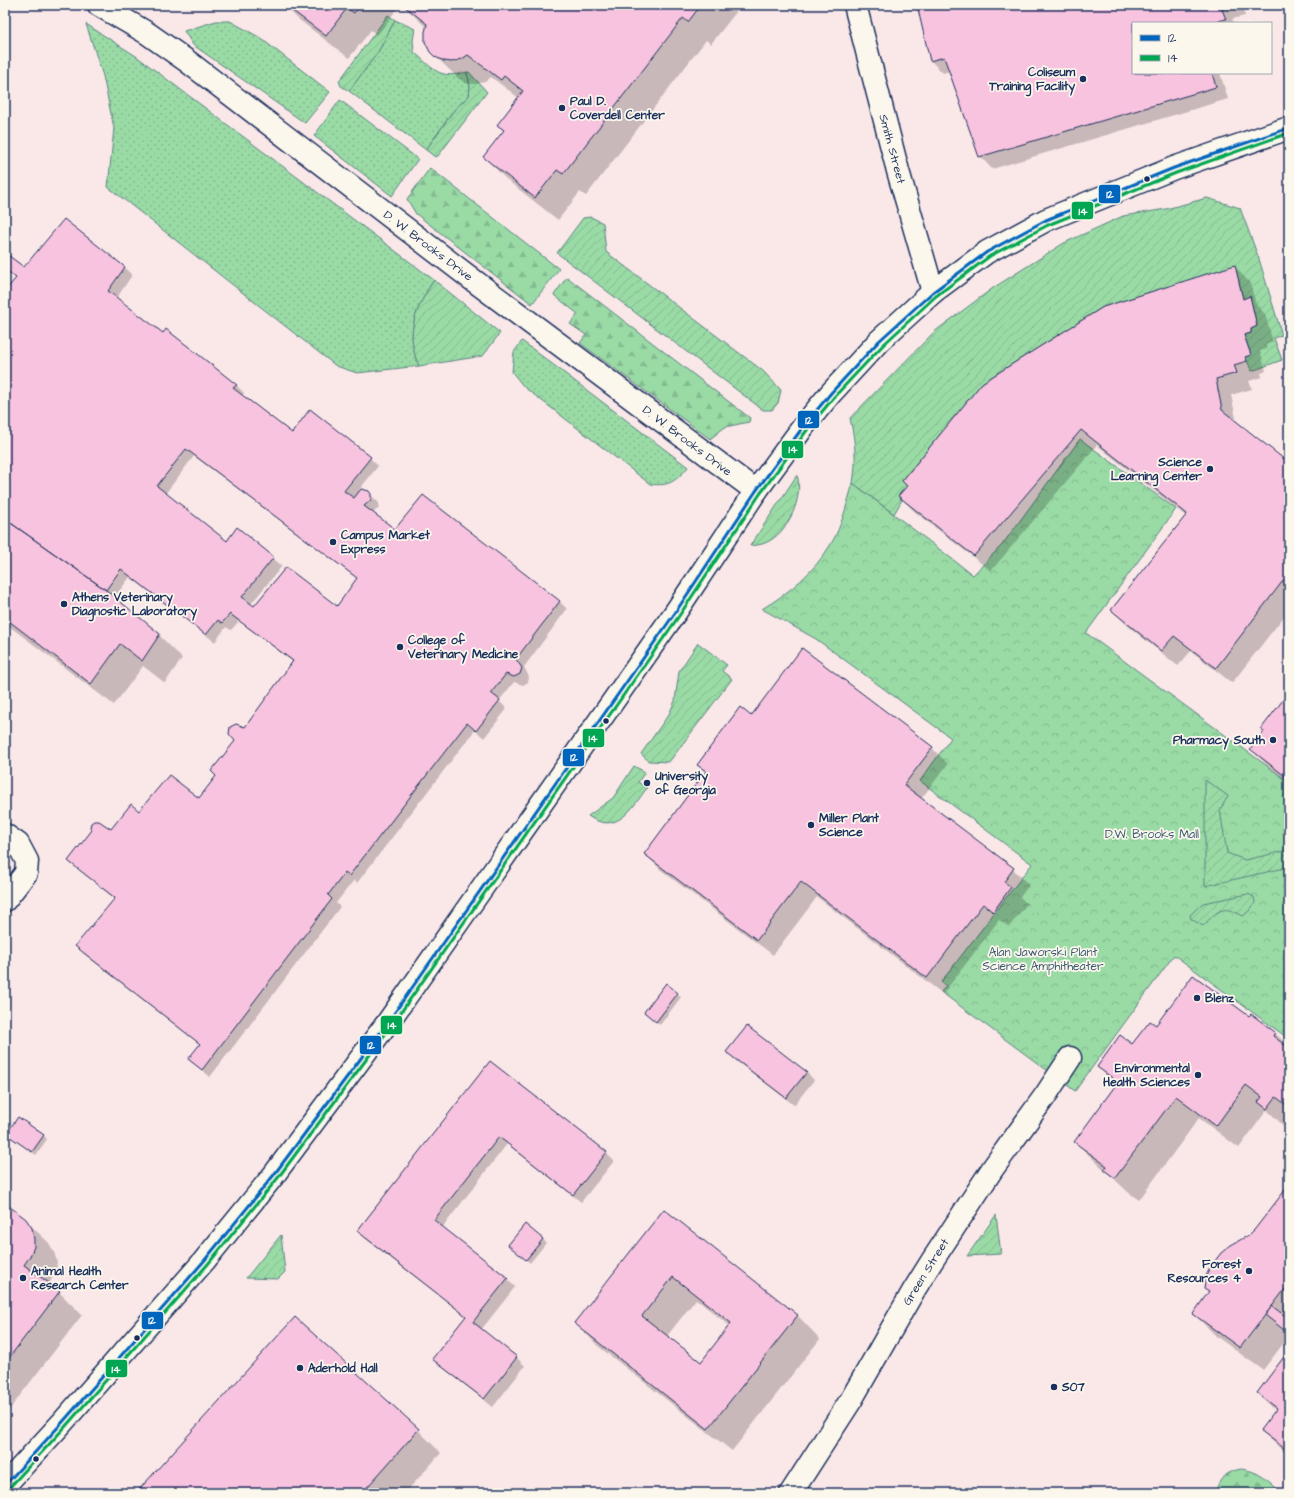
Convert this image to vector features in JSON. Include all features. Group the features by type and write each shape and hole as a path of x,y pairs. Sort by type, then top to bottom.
{"street":[{"name":"D. W. Brooks Drive","path":"99,5 147,33 187,61 461,271 756,491"},
{"name":"Smith Street","path":"855,5 898,171 933,292"},
{"path":"5,1485 61,1424 204,1261 273,1176 388,1022 674,613 756,491 830,393 879,341 933,292 987,252 1046,220 1174,168 1289,128"},
{"path":"5,835 18,844 27,861 26,873 5,900"},
{"name":"Green Street","path":"791,1493 851,1400 932,1261 992,1168 1070,1058"}],"shaded area":[{"name":"University of Georgia","path":"5,5 1289,5 1289,1493 5,1493"}],"green space":[{"path":"388,15 395,20 378,52 349,91 341,86 339,81"},
{"path":"395,20 415,29 413,40 414,52 432,68 443,74 449,75 467,72 470,86 469,96 454,110 426,150 349,91 378,52"},
{"path":"216,21 230,21 259,37 330,92 305,123 193,45 184,31"},
{"path":"86,24 136,56 434,280 417,311 412,331 412,342 419,366 357,373 336,366 108,187 114,128 103,76"},
{"path":"467,72 469,72 487,92 438,156 435,157 426,150 454,110 469,96 470,86"},
{"path":"340,100 418,159 392,196 314,136"},
{"path":"430,168 559,269 532,304 416,214 407,199"},
{"path":"1207,198 1240,208 1259,259 1282,335 1274,338 1282,360 1252,371 1245,357 1251,355 1244,335 1251,333 1251,329 1257,326 1250,297 1243,299 1235,266 1103,307 982,383 902,481 907,486 898,496 902,500 894,514 853,483 855,450 850,418 934,332 993,288 1064,243 1123,216 1166,209"},
{"path":"591,217 603,223 606,252 763,371 781,390 778,403 772,410 763,410 557,253 583,218"},
{"path":"567,277 750,418 749,422 725,427 710,439 580,343 586,335 570,324 578,314 554,295"},
{"path":"434,280 500,333 483,356 419,366 412,343 412,332 417,311"},
{"path":"522,341 688,467 672,482 662,485 650,484 524,387 512,372 514,352"},
{"name":"D.W. Brooks Mall","path":"1080,439 1176,509 1086,633 1289,782 1289,1039 1174,955 1075,1091 941,992 946,986 941,982 1032,864 920,781 951,738 816,639 762,609 801,581 817,564 831,544 838,530 853,483 973,575 1002,545"},
{"path":"797,475 799,484 796,504 787,523 781,532 773,538 763,544 750,546"},
{"path":"698,643 727,665 722,671 732,679 669,762 649,761 641,754 669,714 675,701 679,671"},
{"path":"634,766 645,772 638,782 647,788 636,804 623,817 607,823 598,821 588,816 613,798"},
{"path":"1205,780 1228,796 1220,810 1227,853 1245,860 1289,850 1289,867 1205,886"},
{"path":"1248,894 1254,897 1255,903 1243,916 1230,910 1221,910 1203,926 1191,919 1190,915 1203,903"},
{"path":"996,1215 1001,1254 967,1256"},
{"path":"281,1235 285,1272 278,1279 246,1278"},
{"path":"1241,1469 1259,1474 1282,1493 1216,1493 1218,1484 1224,1476"}],"building":[{"path":"285,5 360,5 354,13 347,8 326,36"},
{"name":"Paul D. Coverdell Center","path":"403,5 701,5 688,22 683,18 563,174 557,170 535,198 483,157 504,130 497,125 523,91 504,76 501,80 468,55 462,59 452,62 444,61 435,57 430,52 425,42 427,24"},
{"name":"Coliseum Training Facility","path":"917,5 1230,5 1221,7 1226,19 1215,22 1132,22 1132,74 1212,74 1216,87 979,157 944,57 930,61"},
{"name":"College of Veterinary Medicine","path":"64,219 125,267 108,291 163,333 166,329 237,385 233,388 292,433 310,409 371,457 344,491 354,498 361,489 369,491 371,494 371,500 364,506 395,529 423,495 560,601 516,659 522,668 520,674 514,677 506,674 491,693 500,700 476,731 467,723 349,876 345,873 328,895 332,899 202,1070 188,1059 200,1044 75,946 115,898 68,861 92,830 90,827 91,823 94,821 99,821 111,829 131,804 139,811 169,775 199,798 216,776 211,771 235,741 229,734 230,727 236,724 245,727 293,661 230,614 222,623 218,620 206,635 121,569 106,590 5,519 5,317 9,313 5,310 5,291 16,278 5,269 5,253 24,267","holes":["186,449 357,578 337,606 286,567 254,606 242,597 274,557 237,527 227,541 157,486"]},
{"name":"Science Learning Center","path":"1235,265 1243,299 1250,296 1257,326 1251,329 1251,333 1244,335 1251,355 1245,357 1247,361 1234,365 1237,373 1216,379 1222,410 1289,463 1289,573 1216,668 1174,636 1161,651 1111,610 1187,514 1081,430 974,556 898,496 907,486 902,481 982,383 1103,307"},
{"name":"Athens Veterinary Diagnostic Laboratory","path":"5,519 106,590 160,634 142,661 120,644 91,684 5,618"},
{"name":"Miller Plant Science","path":"802,648 933,747 904,785 1014,868 1004,882 1011,887 993,912 983,904 927,978 801,882 757,940 644,854 706,771 697,765 740,707 751,716"},
{"name":"Pharmacy South","path":"1289,692 1289,779 1250,749 1264,731 1261,729"},
{"name":"Environmental Health Sciences","path":"1193,975 1249,1016 1251,1014 1275,1032 1273,1036 1289,1048 1289,1107 1276,1097 1267,1109 1258,1102 1262,1097 1246,1085 1216,1126 1176,1096 1115,1178 1104,1170 1107,1166 1074,1142 1118,1082 1097,1067 1120,1035 1132,1044 1150,1021 1156,1025"},
{"path":"666,983 678,993 656,1022 644,1012"},
{"path":"747,1026 807,1072 786,1098 726,1052"},
{"path":"490,1061 607,1152 573,1195 499,1137 434,1220 508,1278 473,1322 517,1357 484,1399 432,1359 466,1316 357,1231"},
{"path":"18,1117 44,1135 32,1152 6,1134"},
{"name":"Forest Resources 4","path":"1289,1185 1289,1284 1240,1348 1193,1314 1209,1291 1204,1288 1206,1276 1211,1266 1221,1253 1231,1245 1249,1235 1255,1229"},
{"name":"Animal Health Research Center","path":"5,1203 26,1219 32,1228 34,1247 24,1265 60,1291 5,1363"},
{"path":"664,1209 798,1315 708,1429 574,1323","holes":["673,1277 731,1323 701,1362 642,1316"]},
{"path":"525,1224 543,1239 526,1260 508,1245"},
{"path":"1272,1306 1289,1319 1289,1334 1265,1315"},
{"name":"Aderhold Hall","path":"295,1317 419,1429 362,1493 136,1493"},
{"path":"1289,1350 1289,1452 1260,1430 1277,1408 1257,1393"}],"transit line":[{"name":"12","path":"5,1485 61,1424 204,1261 273,1176 388,1022 675,613 756,491 806,423 831,393 879,341 933,292 987,252 1046,220 1174,168 1289,128"},
{"name":"14","path":"9,1488 65,1427 208,1264 277,1179 392,1025 679,616 760,494 810,426 835,396 883,345 936,296 990,256 1048,225 1176,173 1289,133"}],"place":[{"name":"Coliseum Training Facility","path":"1083,79"},
{"name":"Paul D. Coverdell Center","path":"562,108"},
{"name":"Science Learning Center","path":"1210,469"},
{"name":"Campus Market Express","path":"333,542"},
{"name":"Athens Veterinary Diagnostic Laboratory","path":"64,604"},
{"name":"College of Veterinary Medicine","path":"400,647"},
{"name":"Pharmacy South","path":"1273,740"},
{"name":"University of Georgia","path":"647,783"},
{"name":"Miller Plant Science","path":"811,825"},
{"name":"Blenz","path":"1197,998"},
{"name":"Environmental Health Sciences","path":"1198,1075"},
{"name":"Forest Resources 4","path":"1249,1271"},
{"name":"Animal Health Research Center","path":"23,1278"},
{"name":"Aderhold Hall","path":"300,1368"},
{"name":"S07","path":"1054,1387"}],"park label":[{"name":"Alan Jaworski Plant Science Amphitheater","path":"1043,959"}]}
